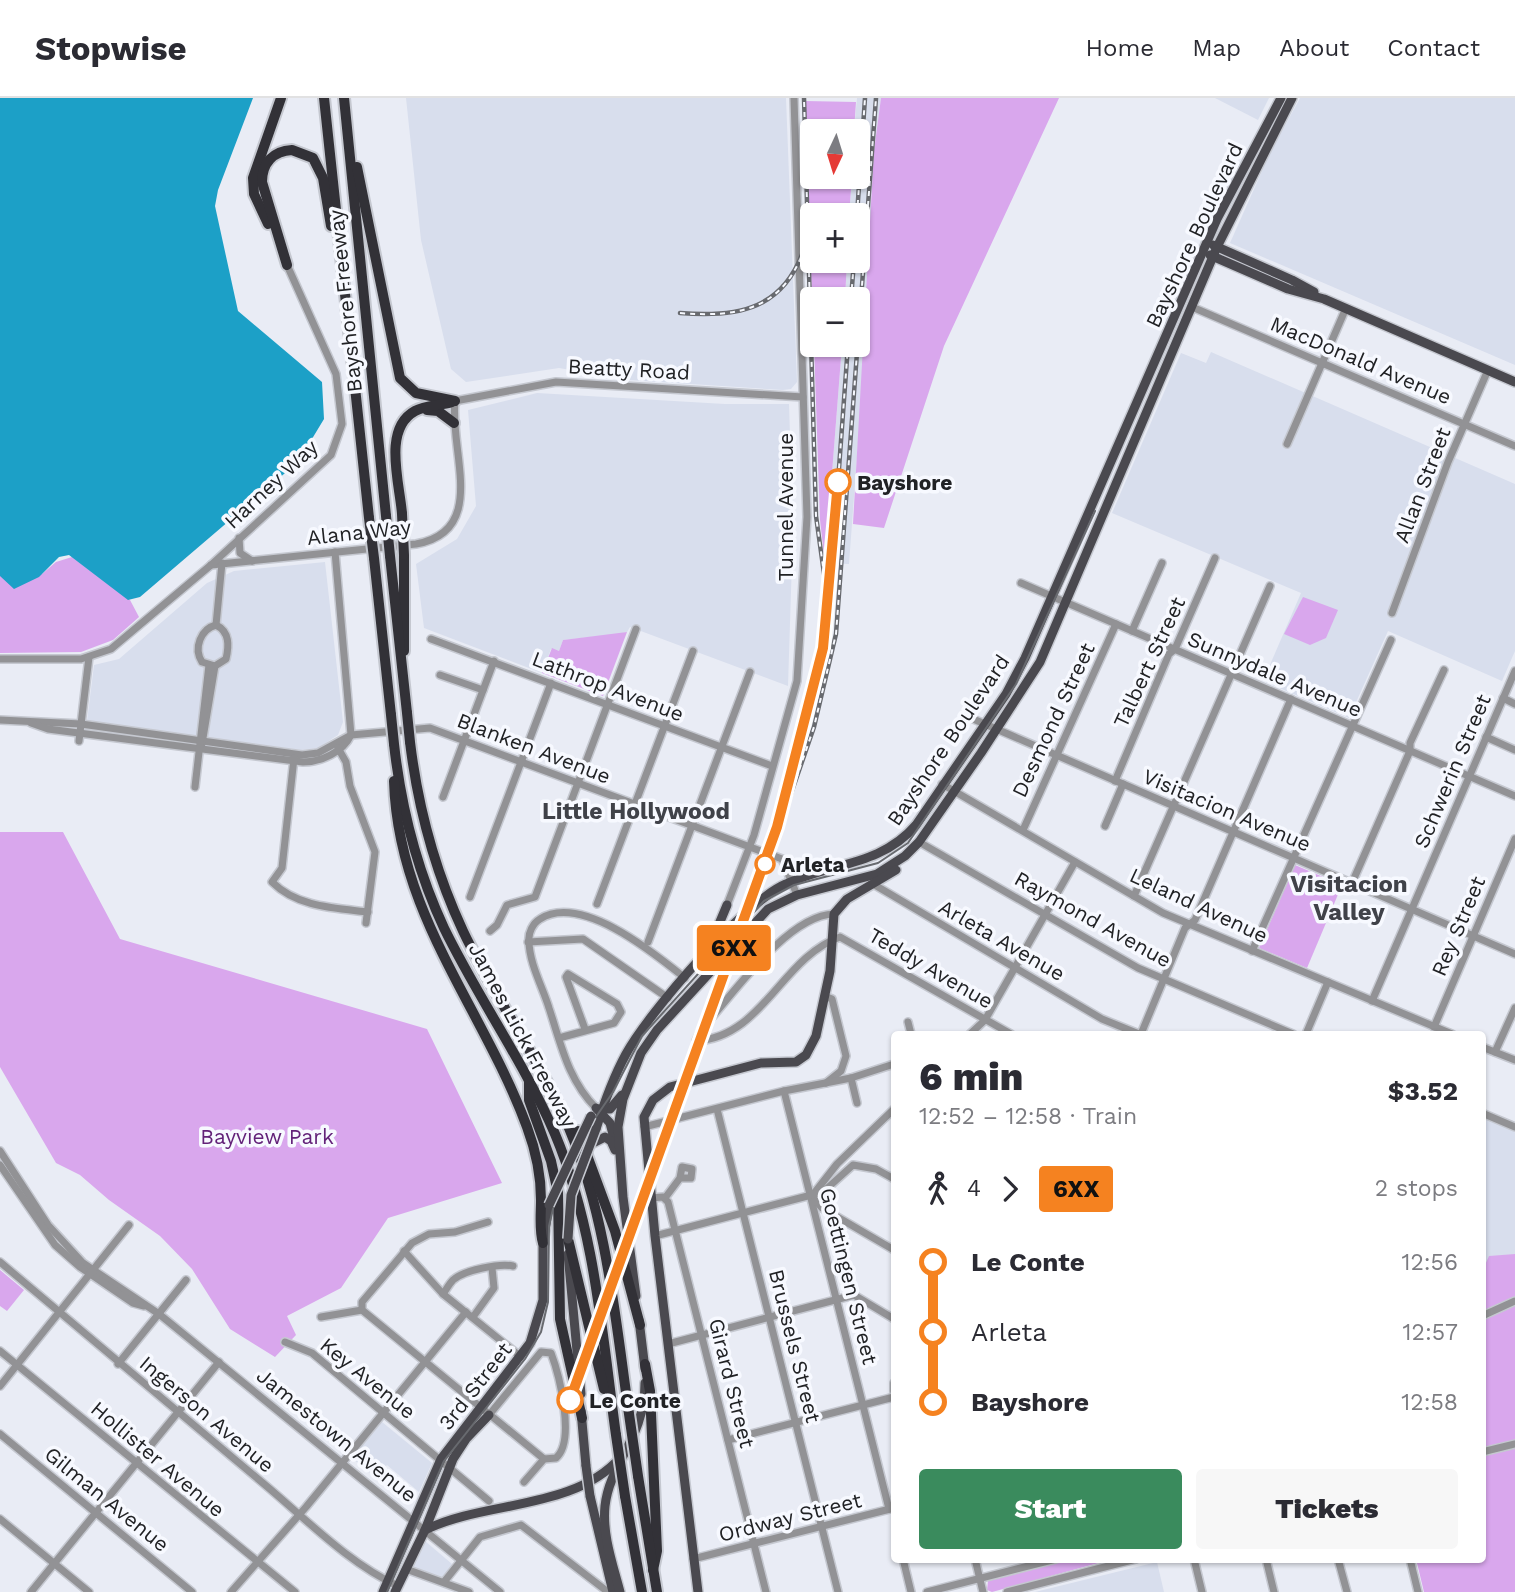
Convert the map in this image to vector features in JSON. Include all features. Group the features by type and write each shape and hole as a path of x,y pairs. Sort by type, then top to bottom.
{"highway":[{"path":"281,98 256,161 253,186 287,265"},
{"name":"Bayshore Freeway","path":"324,98 367,498"},
{"path":"344,101 397,370 404,384 416,393 455,401"},
{"name":"Bayshore Freeway","path":"344,101 384,500"},
{"path":"287,265 263,190 262,176 272,157 292,150 313,158 323,178 355,379"},
{"path":"402,668 406,636 404,555 396,444 403,422 419,409 455,401"},
{"path":"403,422 413,414 427,410 439,411 454,423"},
{"name":"James Lick Freeway","path":"367,498 394,744 413,842 435,907 459,957 528,1079 559,1145 583,1219 642,1592"},
{"name":"James Lick Freeway","path":"384,500 410,742 423,815 450,900 474,952 541,1070 575,1141 598,1216 657,1592"},
{"path":"394,744 395,797 414,893 428,927 530,1133 540,1176 543,1243"},
{"path":"541,1070 569,1114 584,1146 615,1231 640,1325"},
{"path":"528,1079 529,1100 548,1149 558,1193 560,1319 582,1418"},
{"path":"568,1239 591,1344 616,1432"},
{"path":"645,1364 650,1391 657,1550 653,1570"}],"main road":[{"name":"Bayshore Boulevard","path":"611,1592 586,1466 568,1239 571,1195 595,1137 598,1112 636,1037 733,926 761,897 793,881 864,861 891,848 909,833 1016,678 1204,247 1281,98"},
{"name":"Bayshore Boulevard","path":"620,1592 606,1534 605,1507 612,1483 636,1434 645,1399 645,1364 623,1197 618,1127 629,1084 651,1038 768,909 797,895 871,880 897,862 919,842 996,730 1040,662 1215,252 1292,98"},
{"path":"1204,247 1289,289 1346,308 1515,382"},
{"path":"698,1592 654,1236 644,1127 649,1106 658,1095 670,1087 761,1063 800,1060 815,1041 824,996 834,914 847,899 871,880 864,861"},
{"path":"727,905 726,915 743,936"},
{"path":"708,953 727,905"},
{"path":"623,1197 612,1126 598,1112 613,1107 629,1084"},
{"name":"3rd Street","path":"383,1592 441,1459 530,1343 541,1311 543,1243 549,1205 598,1112"},
{"path":"595,1137 608,1139 615,1150"},
{"name":"3rd Street","path":"397,1589 425,1530 450,1467 466,1439 489,1415"},
{"path":"425,1530 575,1488 615,1464 636,1434"}],"street":[{"name":"Tunnel Avenue","path":"727,905 750,848 797,681 806,537 794,98"},
{"name":"Harney Way","path":"0,659 89,657 125,640 326,460 341,432 338,385 333,363 287,265"},
{"name":"MacDonald Avenue","path":"1192,307 1515,446"},
{"path":"1287,444 1346,308"},
{"name":"Allan Street","path":"1392,614 1464,424 1488,370"},
{"name":"Beatty Road","path":"455,401 556,382 803,397"},
{"name":"Alana Way","path":"223,565 422,543 438,537 449,528 456,517 461,498 454,423 455,401"},
{"path":"241,535 238,546 240,553 247,559 256,561"},
{"path":"216,625 226,548"},
{"path":"0,720 52,726 81,724 314,761 351,735 335,552"},
{"name":"Talbert Street","path":"1115,781 1169,654 1175,649 1215,558"},
{"path":"1132,631 1162,563"},
{"path":"211,565 223,565"},
{"name":"Sunnydale Avenue","path":"1021,583 1515,796"},
{"path":"1134,896 1270,586"},
{"name":"Desmond Street","path":"1023,830 1116,624"},
{"path":"212,666 226,659 228,646 224,631 216,625"},
{"path":"212,666 198,656 200,641 208,628 216,625"},
{"path":"490,930 497,925 507,905 535,897 636,629"},
{"name":"Lathrop Avenue","path":"431,639 772,766"},
{"path":"1252,951 1391,640"},
{"path":"597,904 693,651"},
{"path":"79,737 89,657"},
{"path":"443,797 494,662"},
{"path":"195,787 212,666"},
{"path":"1352,883 1410,751 1410,743 1444,670"},
{"name":"Schwerin Street","path":"1372,1001 1515,671"},
{"path":"648,942 750,672"},
{"path":"440,675 483,690"},
{"path":"470,897 551,683"},
{"path":"1503,698 1515,704"},
{"path":"1141,1031 1185,928 1195,920 1291,699"},
{"name":"Visitacion Avenue","path":"964,715 1515,954"},
{"path":"52,726 79,737 201,744"},
{"name":"Blanken Avenue","path":"351,735 424,728 464,740 782,859 797,895"},
{"path":"1486,737 1515,750"},
{"path":"337,747 346,762 350,786 375,852 366,923"},
{"path":"294,758 282,868 272,882 284,893 319,906 368,912"},
{"name":"Leland Avenue","path":"942,784 1134,896 1190,924 1444,1031"},
{"path":"1105,826 1123,785"},
{"name":"Rey Street","path":"1434,1027 1515,839"},
{"name":"Raymond Avenue","path":"919,842 1138,968 1286,1031"},
{"path":"973,1031 985,1020 1075,862"},
{"name":"Arleta Avenue","path":"871,880 1102,1019 1132,1031"},
{"path":"598,1112 574,1081 528,942 533,927 541,918 556,912 582,914 614,927 685,978"},
{"path":"832,940 808,954 737,1030 696,1041 701,1030 785,937 812,919 834,914"},
{"name":"Teddy Avenue","path":"832,940 844,938 1005,1031"},
{"path":"528,942 583,939 668,998"},
{"path":"559,1038 614,1023 621,1015 617,1004 568,974 571,994 585,1029"},
{"path":"571,994 574,984 581,981"},
{"path":"1307,1031 1328,982"},
{"path":"824,996 832,1000 846,1056 841,1071 825,1084"},
{"path":"1496,1052 1515,1007"},
{"path":"908,1022 910,1031"},
{"path":"1486,1048 1515,1060"},
{"path":"644,1127 785,1091 851,1079 891,1065"},
{"path":"851,1079 857,1103"},
{"name":"Goettingen Street","path":"785,1091 836,1300 891,1505"},
{"name":"Brussels Street","path":"717,1109 838,1592"},
{"path":"811,1196 837,1164 891,1112"},
{"path":"1486,1115 1515,1127"},
{"name":"Jamestown Avenue","path":"0,1151 54,1233 92,1272 133,1303 150,1307 159,1314 500,1592"},
{"name":"Jamestown Avenue","path":"0,1165 48,1237 71,1261 92,1272"},
{"path":"654,1236 823,1192 853,1165 869,1167 891,1178"},
{"path":"651,1198 665,1198 680,1178"},
{"path":"811,1196 822,1208 891,1248"},
{"name":"Girard Street","path":"665,1198 676,1230 766,1592"},
{"path":"362,1310 362,1302 412,1243 429,1234 455,1232 488,1222"},
{"path":"0,1386 129,1224"},
{"path":"404,1251 443,1294 521,1357"},
{"name":"Ingerson Avenue","path":"0,1262 118,1364 299,1513 397,1589"},
{"path":"443,1294 453,1280 492,1268 513,1266"},
{"path":"231,1592 425,1362 494,1289 492,1268"},
{"path":"118,1364 186,1280"},
{"path":"667,1344 854,1295 891,1317"},
{"path":"1486,1314 1515,1301"},
{"path":"320,1317 362,1310 480,1408 544,1459 556,1458 561,1454 565,1425 564,1407 552,1356 548,1351 541,1352 489,1415"},
{"name":"Key Avenue","path":"285,1342 312,1353 489,1501"},
{"name":"Hollister Avenue","path":"0,1351 295,1592"},
{"path":"31,1592 219,1362"},
{"path":"728,1440 891,1398"},
{"name":"Gilman Avenue","path":"0,1434 192,1592"},
{"path":"1486,1451 1515,1444"},
{"path":"524,1482 544,1459"},
{"name":"Ordway Street","path":"694,1559 891,1509"},
{"path":"0,1519 89,1592"},
{"path":"444,1582 484,1534 524,1526 611,1592"},
{"path":"904,1563 911,1592"},
{"path":"976,1563 984,1592"},
{"path":"927,1592 1040,1563"},
{"path":"1007,1592 1114,1563"},
{"path":"1195,1563 1202,1592"},
{"path":"1267,1563 1274,1592"},
{"path":"1339,1563 1347,1592"},
{"path":"1411,1563 1418,1592"},
{"path":"407,1569 444,1582 456,1590 469,1592"}],"shaded area":[{"path":"406,98 786,98 797,382 791,389 783,390 629,380 559,368 466,382 451,369 421,240"},
{"path":"857,98 881,98 874,151 870,228 870,203 850,203 851,189 870,189 870,119 855,119"},
{"path":"1215,98 1269,98 1258,120"},
{"path":"1300,98 1515,98 1515,365 1230,243 1270,153"},
{"path":"846,273 868,273 867,287 846,287"},
{"path":"1211,352 1515,484 1515,651 1502,681 1388,631 1349,718 1263,681 1301,593 1112,513 1181,353 1206,363"},
{"path":"841,357 863,357 849,564 825,563"},
{"path":"537,393 725,404 789,404 793,529 788,686 630,627 627,632 618,634 563,640 559,651 551,649 542,673 424,628 416,564 457,539 476,506 468,410"},
{"path":"325,562 343,722 338,735 318,748 301,750 87,721 94,665 119,659 207,583 234,571"},
{"path":"1486,1120 1515,1131 1515,1267 1486,1265"},
{"path":"382,1422 432,1463 419,1492 387,1465 376,1478 352,1458"},
{"path":"425,1541 452,1564 443,1578 413,1567"},
{"path":"1157,1563 1164,1592 1035,1592"}],"green space":[{"path":"881,98 1059,98 944,346 884,528 853,524 862,357 870,357 870,287 866,287 867,273 870,273 874,151"},
{"path":"805,101 856,102 855,119 806,119"},
{"path":"808,189 851,189 850,203 809,203"},
{"path":"811,273 846,273 846,287 812,287"},
{"path":"814,357 841,357 825,563 820,520"},
{"path":"72,557 130,600 139,617 113,640 81,652 0,653 0,576 42,574 56,562"},
{"path":"1303,597 1338,610 1326,638 1310,645 1284,634"},
{"path":"627,632 603,696 542,673 552,648 559,651 563,640"},
{"name":"Bayview Park","path":"0,832 63,832 120,939 427,1029 502,1183 388,1218 341,1288 287,1316 296,1335 275,1357 230,1329 192,1269 160,1236 109,1200 80,1175 56,1163 0,1067"},
{"path":"1295,865 1342,885 1307,968 1259,948"},
{"path":"1515,1254 1515,1592 1424,1592 1417,1563 1486,1563 1486,1263 1489,1256"},
{"path":"0,1270 24,1290 7,1311 0,1306"},
{"path":"1058,1563 1098,1563 992,1592 987,1590 988,1581"}],"water":[{"path":"0,98 253,98 218,190 215,206 238,311 322,382 324,419 298,462 140,597 128,600 69,555 59,557 39,577 14,589 0,576"}],"tram line":[{"path":"387,1592 444,1461 525,1359 541,1332 548,1302 549,1226 556,1196 587,1130 613,1092 642,1036 764,901 794,885 878,863 908,843 1016,684 1095,511"}],"railway":[{"path":"802,734 823,625 826,588 816,516 804,98"},
{"path":"858,203 865,98"},
{"path":"783,817 814,727 836,634 876,98"},
{"path":"680,313 722,314 757,305 785,284 800,258"},
{"path":"852,287 853,273"},
{"path":"831,578 847,357"}],"train":[{"name":"6XX","path":"570,1400 777,827 823,648 829,605 838,482"}],"place":[{"name":"Bayshore","path":"838,482"},
{"name":"Arleta","path":"765,864"},
{"name":"Le Conte","path":"570,1400"}],"district":[{"name":"Little Hollywood","path":"636,811"},
{"name":"Visitacion Valley","path":"1349,898"}]}
